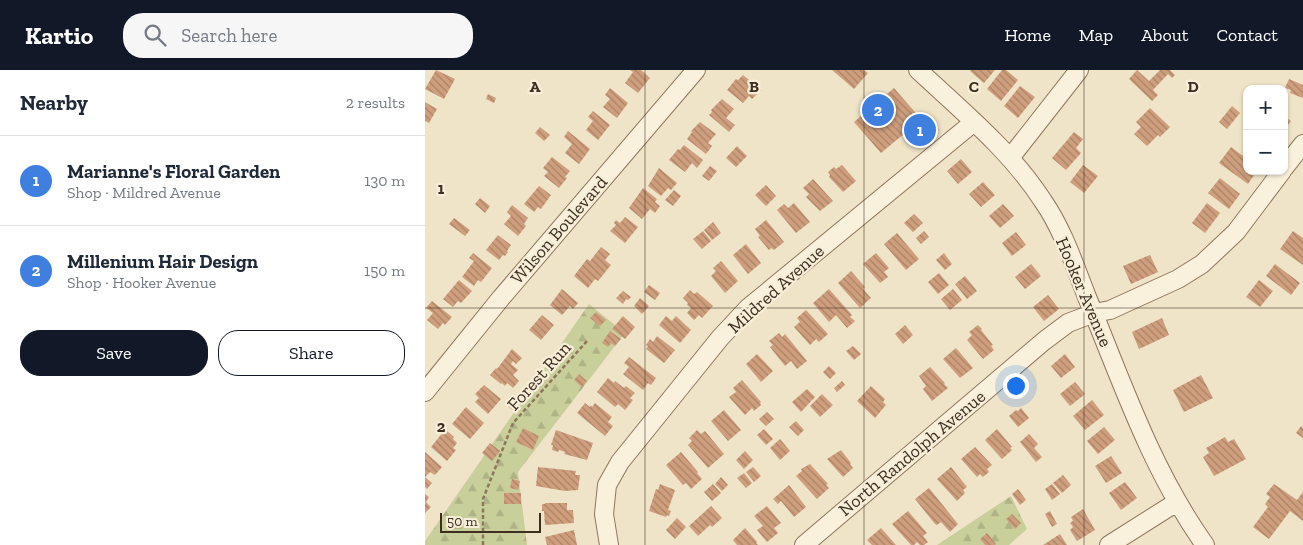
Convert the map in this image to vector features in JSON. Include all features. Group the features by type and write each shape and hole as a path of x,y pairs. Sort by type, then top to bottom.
{"street":[{"name":"Wilson Boulevard","path":"425,392 501,298 696,70"},
{"name":"Hooker Avenue","path":"918,70 1010,158 1044,201 1064,239 1151,452 1177,502 1205,545"},
{"path":"1010,158 1079,70"},
{"name":"Mildred Avenue","path":"608,544 604,514 607,485 619,462 720,338 748,308 974,122"},
{"path":"1288,163 1303,144"},
{"name":"North Randolph Avenue","path":"804,545 1044,341 1068,323 1094,313 1110,310 1178,279 1202,264 1236,232 1278,175"},
{"path":"1109,545 1177,502"}],"path":[{"name":"Forest Run","path":"483,545 483,499 513,422 589,340"}],"green space":[{"path":"589,304 625,333 518,472 527,545 425,545 425,541"},
{"path":"1011,496 1027,529 1009,545 937,545"}],"building":[{"path":"436,70 455,79 444,99 425,89"},
{"path":"630,70 641,70 650,78 638,93 625,83 633,72"},
{"path":"832,70 864,70 868,73 854,89"},
{"path":"971,70 995,70 984,83"},
{"path":"1002,70 1006,70 1018,80 1001,101 987,89"},
{"path":"1137,70 1149,81 1160,70 1170,70 1175,75 1172,78 1168,74 1153,90 1158,95 1152,101 1129,79"},
{"path":"743,75 761,90 752,99 749,96 743,103 727,90 736,79 738,80"},
{"path":"1289,79 1303,85 1303,98 1290,93 1291,90 1288,89 1288,85 1286,85"},
{"path":"1020,86 1035,97 1018,118 1004,106"},
{"path":"610,88 628,103 617,118 603,107 610,99 605,95"},
{"path":"894,88 921,119 925,115 935,126 914,144 905,133 881,153 854,122"},
{"path":"488,94 496,98 494,103 486,99"},
{"path":"722,99 734,109 726,118 735,125 729,132 709,115 712,112 711,110"},
{"path":"425,102 437,109 429,123 425,121"},
{"path":"1232,106 1240,113 1227,129 1219,122"},
{"path":"1150,108 1170,127 1147,146 1134,134 1141,127 1136,122"},
{"path":"593,111 610,125 598,140 586,130 593,121 588,117"},
{"path":"700,122 716,134 708,143 712,146 706,154 687,139 691,131"},
{"path":"540,127 550,135 544,141 535,133"},
{"path":"568,131 590,149 579,164 565,153 572,144 564,137"},
{"path":"1074,132 1083,139 1076,148 1081,153 1066,170 1052,158"},
{"path":"684,145 703,160 697,168 692,163 685,172 669,160"},
{"path":"737,146 747,156 736,167 726,158"},
{"path":"1231,147 1243,156 1243,175 1254,175 1248,184 1219,163"},
{"path":"552,157 570,171 559,188 544,176 548,172 543,168"},
{"path":"961,159 972,172 958,184 947,171"},
{"path":"842,165 856,181 843,192 829,177 828,172 834,167 836,169"},
{"path":"1083,165 1098,176 1084,193 1070,182"},
{"path":"710,166 717,171 709,181 702,176"},
{"path":"659,168 677,183 671,190 668,188 661,196 648,186"},
{"path":"1220,178 1240,194 1229,209 1208,193"},
{"path":"813,179 833,201 820,211 806,197 809,194 803,188"},
{"path":"983,182 995,195 981,207 969,194"},
{"path":"766,185 776,196 766,206 755,195"},
{"path":"539,186 551,195 541,209 538,207 534,212 524,204"},
{"path":"643,188 657,199 655,202 660,206 655,213 650,209 642,219 629,208"},
{"path":"674,190 681,196 673,206 665,200"},
{"path":"480,198 490,206 485,213 475,204"},
{"path":"794,203 810,222 796,233 777,210 784,204 788,208"},
{"path":"1207,203 1220,213 1205,233 1192,223"},
{"path":"1003,204 1014,216 1000,228 989,216"},
{"path":"512,205 528,218 524,224 526,226 518,236 504,224 511,216 507,212"},
{"path":"914,214 923,223 913,232 904,223"},
{"path":"625,217 638,227 625,243 610,231 616,225 614,223 616,220 620,223"},
{"path":"454,218 470,230 465,236 449,224"},
{"path":"766,220 784,242 774,250 771,248 769,250 758,237 760,236 755,229"},
{"path":"713,222 721,233 712,240 704,230"},
{"path":"703,231 711,241 702,249 693,239"},
{"path":"924,231 929,237 921,244 916,238"},
{"path":"1293,231 1303,238 1303,265 1280,249"},
{"path":"1016,232 1026,245 1012,256 1002,243"},
{"path":"897,233 919,259 906,270 884,244"},
{"path":"498,235 511,245 505,256 503,255 499,260 486,250"},
{"path":"746,244 761,263 748,274 733,255"},
{"path":"601,247 610,254 605,260 611,265 598,281 595,279 588,288 574,276 587,259 590,261"},
{"path":"473,253 492,268 481,282 478,280 474,286 462,277 474,261 469,258"},
{"path":"876,253 889,268 884,272 888,277 880,283 863,264"},
{"path":"944,253 952,264 945,270 936,260"},
{"path":"1150,255 1158,272 1131,284 1123,266"},
{"path":"721,261 738,281 725,293 711,276 716,271 713,268"},
{"path":"1031,264 1041,276 1025,289 1015,277"},
{"path":"1275,264 1300,283 1291,295 1266,276"},
{"path":"851,271 865,287 863,289 871,298 860,308 838,283"},
{"path":"939,273 949,285 938,294 928,282"},
{"path":"965,276 977,291 967,299 955,284"},
{"path":"459,280 472,291 461,303 458,301 453,307 443,299"},
{"path":"1259,280 1273,291 1260,307 1246,297"},
{"path":"649,285 660,293 655,300 644,292"},
{"path":"562,289 578,303 573,309 570,306 562,315 550,305"},
{"path":"829,289 855,321 847,328 836,315 829,322 813,303"},
{"path":"953,289 962,300 950,310 941,299"},
{"path":"690,290 694,294 697,292 713,306 702,318 699,315 694,320 687,313 691,308 683,298"},
{"path":"623,291 631,297 628,300 626,299 623,304 616,298"},
{"path":"1048,295 1059,309 1044,321 1033,307"},
{"path":"640,298 649,306 642,314 634,306"},
{"path":"432,301 452,317 445,325 443,323 438,329 427,320 433,313 426,308"},
{"path":"806,310 828,334 819,342 816,339 810,345 794,327 800,322 797,318"},
{"path":"596,312 606,320 600,326 590,318"},
{"path":"542,315 554,325 541,340 529,330"},
{"path":"623,316 635,327 625,339 612,329"},
{"path":"666,316 672,321 676,316 691,330 680,343 659,325"},
{"path":"1162,318 1169,335 1139,349 1132,332"},
{"path":"905,325 913,335 903,344 895,334"},
{"path":"978,325 993,345 991,346 994,350 983,359 967,340 972,335 969,332"},
{"path":"610,331 621,339 615,346 611,343 608,347 602,343"},
{"path":"779,333 782,337 785,334 807,361 797,369 791,361 785,366 770,347 773,345 769,341"},
{"path":"657,336 675,350 664,363 646,349 650,339 653,342"},
{"path":"853,346 861,354 854,360 846,351"},
{"path":"956,348 973,368 960,378 943,359"},
{"path":"512,349 522,358 516,364 513,361 511,364 518,370 513,375 519,381 513,388 507,383 505,386 501,384 490,375"},
{"path":"757,354 773,371 761,382 746,364"},
{"path":"1065,354 1075,367 1061,378 1051,366"},
{"path":"629,357 656,378 651,385 648,383 643,390 623,374 629,367 624,363"},
{"path":"829,366 836,373 830,379 823,372"},
{"path":"930,367 948,388 932,401 923,389 926,386 919,376"},
{"path":"579,374 587,381 582,387 574,380"},
{"path":"1201,375 1213,398 1184,412 1173,390"},
{"path":"608,378 624,388 626,386 635,393 630,398 633,400 625,410 618,404 615,407 597,392"},
{"path":"742,380 761,402 761,405 754,411 752,408 745,415 729,397 736,392 733,388"},
{"path":"842,381 845,385 837,392 834,388"},
{"path":"1075,382 1085,394 1070,406 1060,394"},
{"path":"484,385 501,399 488,414 475,402 479,398 475,394"},
{"path":"871,386 885,399 883,402 886,405 875,418 857,401"},
{"path":"807,389 815,397 801,412 792,402"},
{"path":"822,394 833,405 820,417 810,406"},
{"path":"510,398 520,407 515,412 505,404"},
{"path":"1092,400 1104,415 1085,430 1073,416"},
{"path":"585,403 592,407 595,403 612,417 608,422 613,426 605,436 577,413"},
{"path":"466,407 484,423 470,439 452,424"},
{"path":"1021,408 1029,418 1018,427 1009,416"},
{"path":"724,410 741,430 728,441 711,421"},
{"path":"767,412 774,419 766,426 759,419"},
{"path":"796,421 804,430 798,436 789,427"},
{"path":"1301,426 1303,428 1303,438 1296,433"},
{"path":"1104,427 1115,440 1098,454 1087,441"},
{"path":"523,428 539,436 533,450 516,442"},
{"path":"764,429 773,439 766,445 757,435"},
{"path":"997,429 1012,447 1010,448 1012,450 1002,459 985,440"},
{"path":"556,430 593,443 587,460 564,454 565,452 559,450 558,452 552,450 553,445 551,445"},
{"path":"697,430 701,434 705,431 724,454 708,468 688,445 692,441 689,438"},
{"path":"444,431 445,433 447,431 454,437 453,439 457,443 453,448 456,450 447,461 431,447"},
{"path":"1029,434 1038,444 1034,448 1042,457 1036,462 1020,442"},
{"path":"1225,437 1228,442 1234,439 1246,459 1214,476 1203,457 1209,453 1206,448"},
{"path":"780,439 790,451 780,460 770,448"},
{"path":"490,443 500,451 492,461 482,453"},
{"path":"975,447 992,465 987,469 989,472 983,477 980,474 977,477 961,459"},
{"path":"841,450 853,468 843,477 827,459"},
{"path":"745,451 753,460 744,469 736,460"},
{"path":"425,452 442,467 435,475 430,472 425,477"},
{"path":"681,452 702,479 691,489 686,483 683,485 666,465"},
{"path":"1111,456 1122,473 1106,483 1095,466"},
{"path":"810,464 828,484 826,485 829,488 817,499 796,476 802,471 801,469"},
{"path":"538,467 576,471 575,475 580,475 578,490 565,491 536,486"},
{"path":"753,467 761,476 754,482 746,472"},
{"path":"951,467 967,487 963,490 965,493 957,501 937,479"},
{"path":"744,473 752,483 746,488 737,478"},
{"path":"1063,475 1071,485 1062,493 1053,483"},
{"path":"425,477 432,483 427,489 425,487"},
{"path":"721,477 728,485 722,491 715,484"},
{"path":"512,479 520,481 518,490 510,488"},
{"path":"1125,482 1137,498 1121,510 1109,493"},
{"path":"660,484 675,490 668,510 671,511 669,516 667,515 666,517 649,511 656,489 658,490"},
{"path":"713,484 721,493 712,501 704,492"},
{"path":"1052,484 1060,494 1052,500 1045,489"},
{"path":"1274,484 1297,500 1303,492 1303,521 1290,511 1269,539 1253,527 1268,507 1265,504 1270,497 1266,494"},
{"path":"789,485 806,507 794,517 781,501 778,504 773,499"},
{"path":"929,488 958,524 950,532 941,522 937,525 935,524 915,499"},
{"path":"1018,489 1026,500 1020,505 1012,494"},
{"path":"504,493 521,493 521,504 504,504"},
{"path":"425,494 429,497 426,502 431,507 425,513"},
{"path":"567,503 567,510 573,510 574,523 545,525 542,504"},
{"path":"711,506 722,518 712,527 710,525 698,536 689,526"},
{"path":"767,506 781,523 774,528 778,533 767,542 757,530 763,526 754,516"},
{"path":"1083,509 1095,530 1077,541 1070,530 1073,527 1070,523 1073,521 1071,517"},
{"path":"908,511 927,533 923,536 928,542 924,545 920,545 917,542 911,545 892,524"},
{"path":"1050,511 1057,524 1052,527 1045,514"},
{"path":"1012,514 1021,523 1015,529 1006,519"},
{"path":"677,518 686,527 675,539 666,530"},
{"path":"745,528 758,545 737,545 733,540"},
{"path":"881,528 896,545 872,545 867,540"},
{"path":"574,530 577,545 547,545 545,537"},
{"path":"987,533 995,545 985,545 980,539"},
{"path":"1060,534 1067,545 1043,545"}],"place":[{"name":"Millenium Hair Design","path":"878,110"},
{"name":"Marianne's Floral Garden","path":"920,130"}]}
